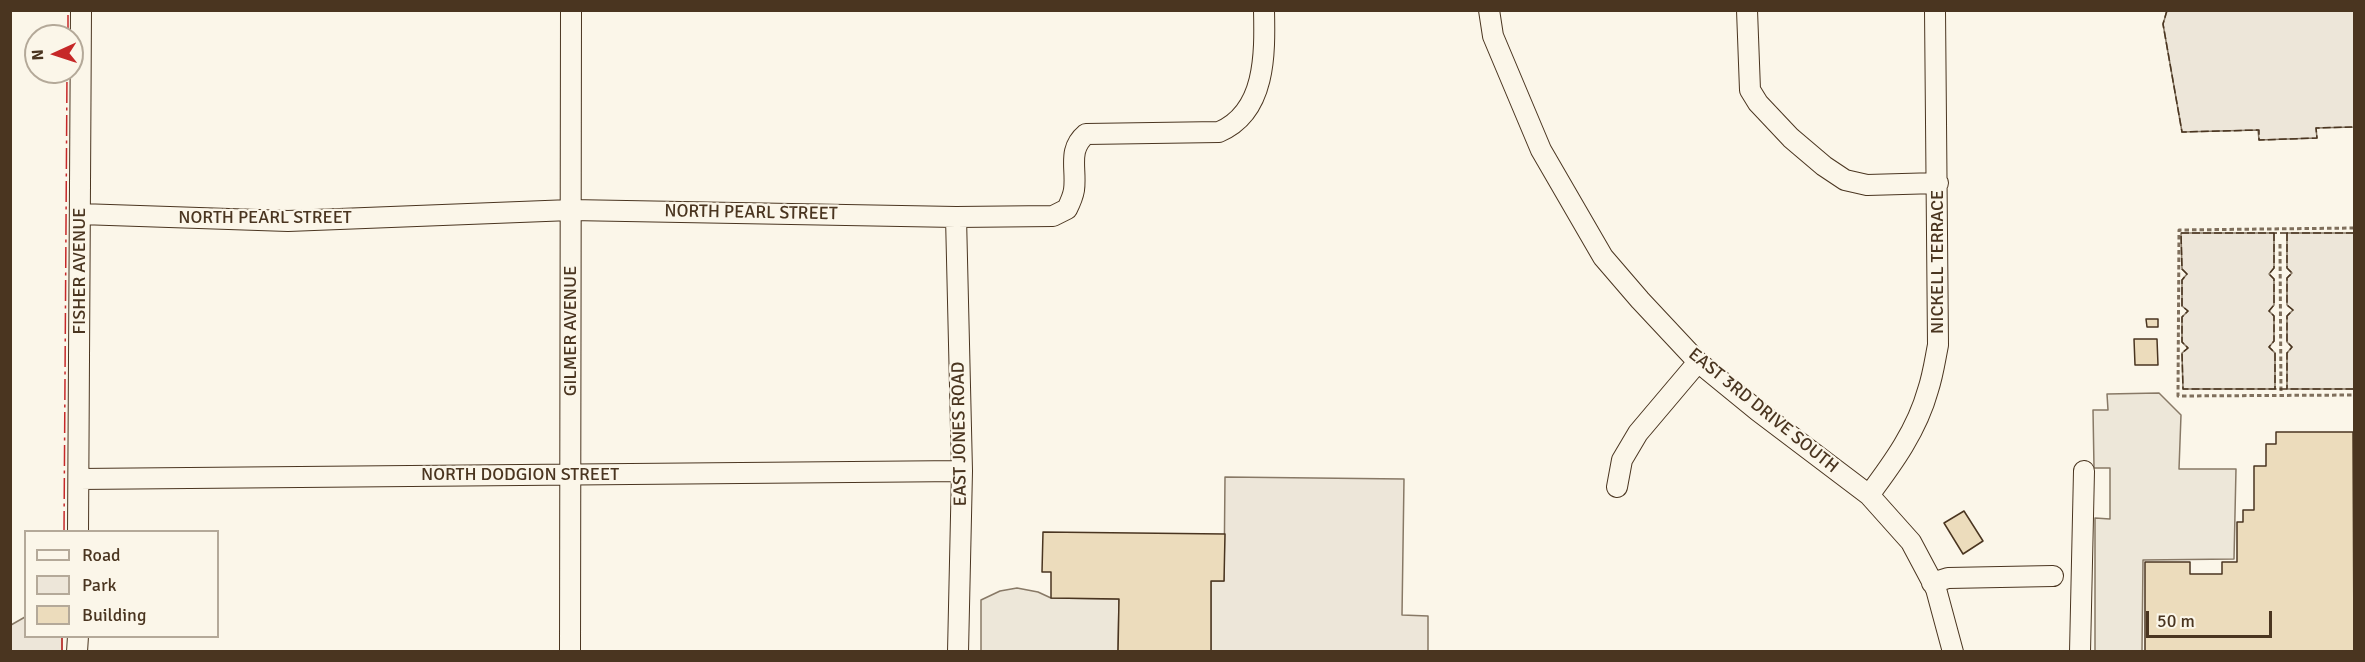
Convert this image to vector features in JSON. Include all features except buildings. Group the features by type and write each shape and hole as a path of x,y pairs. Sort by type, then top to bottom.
{"street":[{"name":"FISHER AVENUE","path":"78,530 81,10"},
{"name":"GILMER AVENUE","path":"570,651 571,10"},
{"name":"NORTH PEARL STREET","path":"80,214 288,221 571,210 956,217 1053,216 1067,209 1074,191 1074,155 1078,141 1086,134 1219,132 1232,126 1248,110 1261,76 1265,40 1264,10"},
{"name":"EAST 3RD DRIVE SOUTH","path":"1489,10 1493,36 1541,150 1603,257 1698,362 1758,411 1869,495 1911,542 1932,582 1953,651"},
{"path":"1747,10 1750,90 1758,103 1791,138 1824,166 1845,180 1867,185 1938,183"},
{"name":"NICKELL TERRACE","path":"1869,495 1897,458 1915,425 1928,390 1938,345 1935,10"},
{"name":"EAST JONES ROAD","path":"956,217 962,471 958,651"},
{"path":"1617,487 1622,460 1638,433 1698,362"},
{"name":"NORTH DODGION STREET","path":"79,479 962,471"},
{"path":"2080,651 2084,471"},
{"path":"1932,582 1948,578 2054,576"}],"path":[{"path":"2355,228 2179,230 2178,396 2355,395"},
{"path":"2280,244 2281,395"}],"green space":[{"path":"2167,11 2354,11 2354,127 2316,128 2317,138 2259,140 2258,130 2182,132 2163,24"},
{"path":"2181,233 2274,233 2274,268 2269,274 2274,279 2274,305 2269,311 2274,316 2274,341 2269,347 2275,353 2275,389 2183,389 2182,353 2188,348 2182,342 2182,317 2188,311 2182,306 2182,280 2187,274 2182,269"},
{"path":"2287,233 2354,233 2354,389 2287,389 2287,353 2292,347 2287,342 2287,316 2293,310 2287,305 2287,278 2292,273 2287,268"},
{"path":"1225,477 1404,479 1402,615 1428,616 1428,651 1211,652 1211,581 1224,581"},
{"path":"24,618 24,638 62,638 62,651 11,651 11,625"}],"shaded area":[{"path":"2159,393 2181,415 2179,469 2236,469 2234,559 2143,560 2142,651 2095,651 2095,518 2110,519 2110,468 2094,468 2093,410 2108,410 2107,394"},
{"path":"1017,588 1038,592 1051,598 1119,599 1118,651 981,651 981,600 1000,591"}],"fence":[{"path":"2167,10 2163,24 2182,132 2259,130 2259,140 2317,138 2316,128 2352,127"},
{"path":"2354,233 2181,233 2182,269 2187,274 2182,280 2182,306 2188,311 2182,317 2182,342 2188,348 2182,353 2183,389 2354,389"},
{"path":"2274,233 2274,268 2269,274 2274,279 2274,305 2269,311 2274,316 2274,341 2269,347 2275,353 2275,389"},
{"path":"2287,233 2287,268 2292,273 2287,278 2287,305 2293,310 2287,316 2287,342 2292,347 2287,353 2287,389"}],"power":[{"path":"68,10 68,24"},
{"path":"64,530 67,84"},
{"path":"62,638 62,652"}]}
